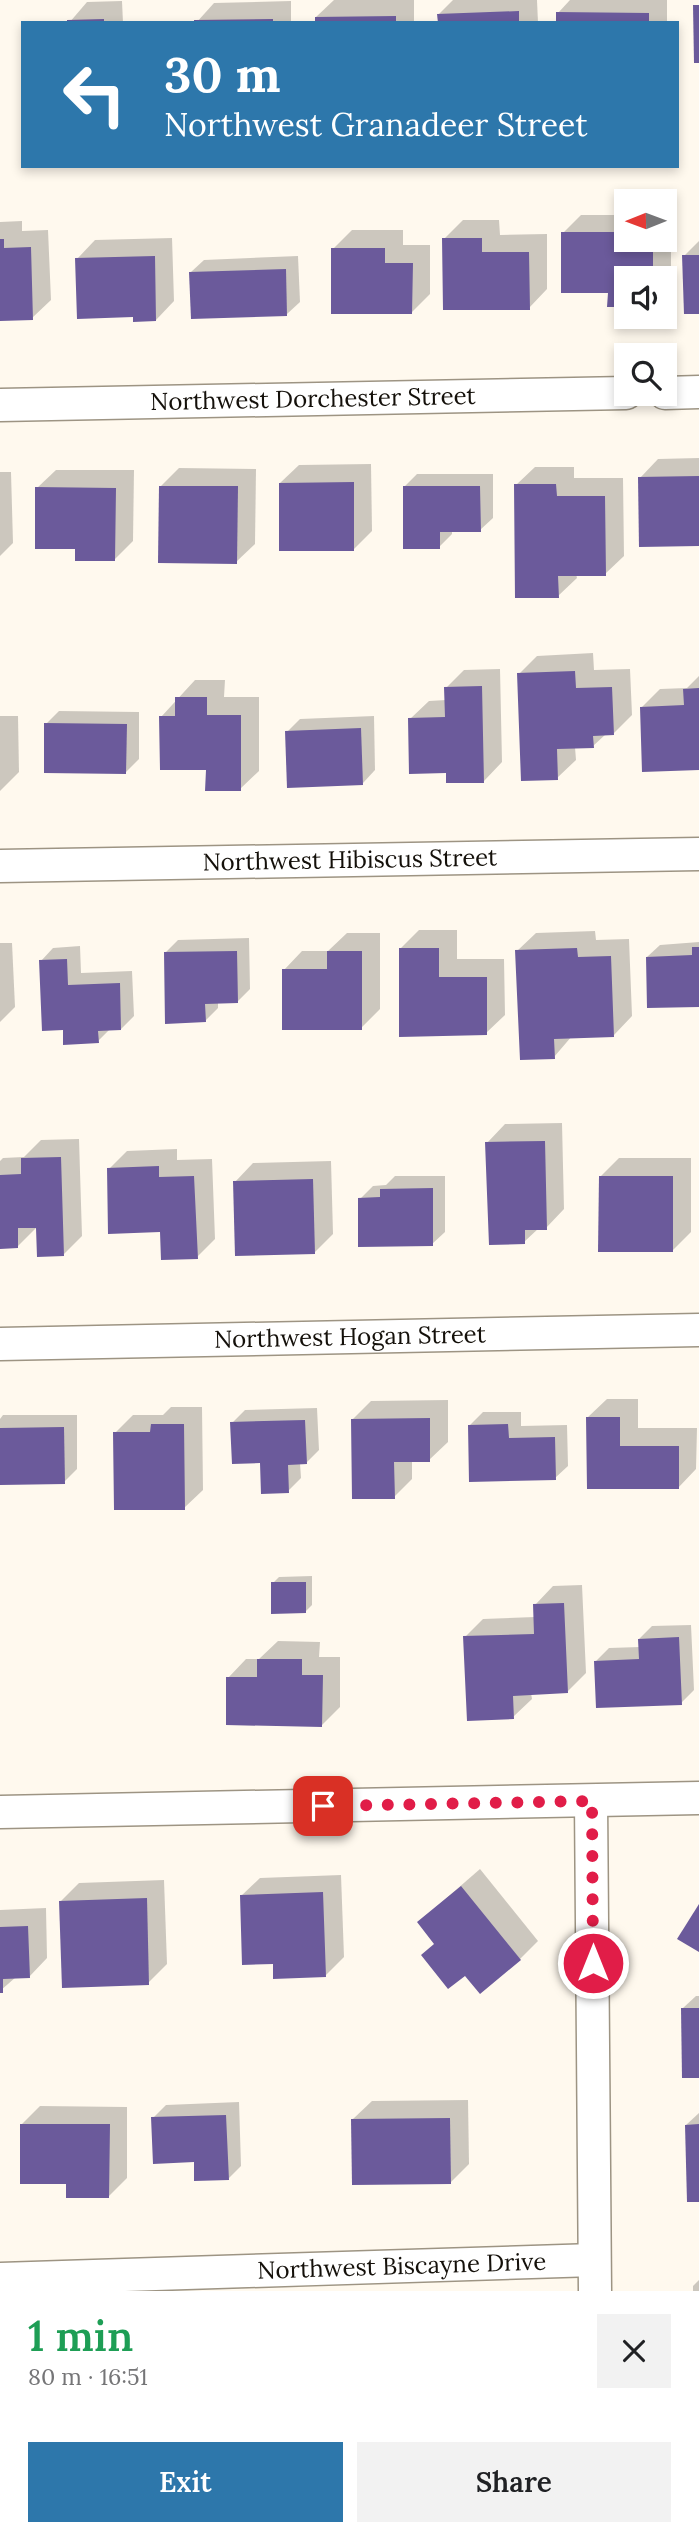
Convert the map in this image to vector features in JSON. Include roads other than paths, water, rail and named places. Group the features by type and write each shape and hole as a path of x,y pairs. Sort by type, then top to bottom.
{"street":[{"path":"677,393 699,392"},
{"name":"Northwest Dorchester Street","path":"0,405 614,393"},
{"name":"Northwest Hibiscus Street","path":"0,866 699,854"},
{"name":"Northwest Hogan Street","path":"0,1343 699,1330"},
{"path":"0,1812 699,1798"},
{"path":"592,1801 595,2291"},
{"name":"Northwest Biscayne Drive","path":"0,2279 594,2260"}]}
